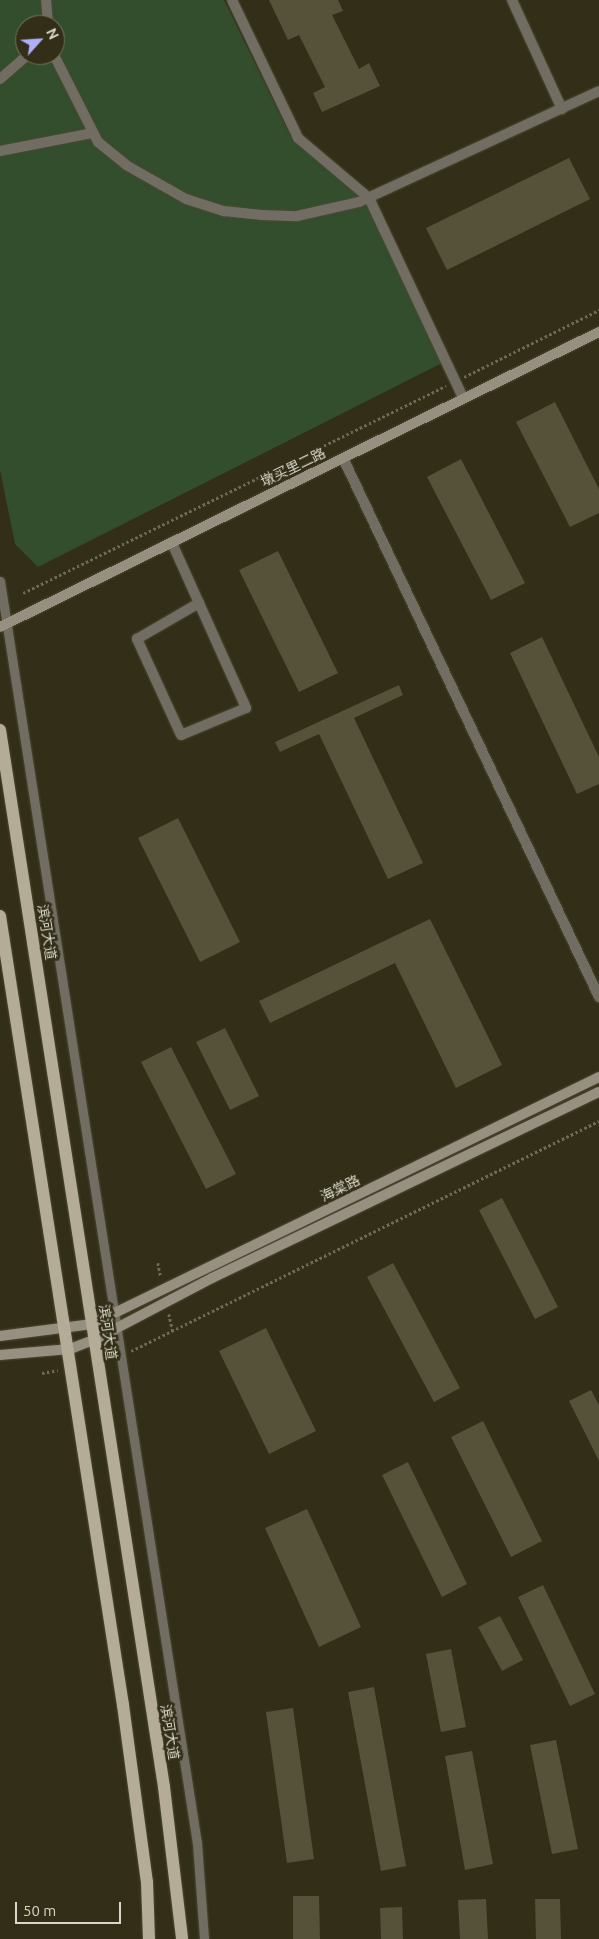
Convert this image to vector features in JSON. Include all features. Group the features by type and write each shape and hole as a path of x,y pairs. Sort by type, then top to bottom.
{"main road":[{"name":"滨河大道","path":"0,730 177,1874 182,1939"},
{"path":"0,916 73,1367 147,1882 149,1939"}],"street":[{"path":"46,0 47,15"},
{"path":"232,0 298,138 368,198 463,398"},
{"path":"512,0 562,108"},
{"path":"0,79 16,65"},
{"path":"59,65 93,133 126,165 158,186 224,211 297,216 368,198 599,91"},
{"path":"0,151 93,133"},
{"name":"墩买里二路","path":"4,625 599,332"},
{"path":"343,458 599,997"},
{"path":"172,542 246,708 181,736 137,639 199,604"},
{"name":"海棠路","path":"0,1336 67,1330 92,1324 599,1077"},
{"name":"海棠路","path":"0,1355 70,1349 94,1340 113,1328 599,1092"}],"lane":[{"path":"0,581 4,625 114,1314 113,1328 197,1843 204,1939"}],"path":[{"path":"23,593 599,310"},
{"path":"118,1357 599,1120"},
{"path":"42,1373 73,1367"}],"green space":[{"path":"0,0 224,0 290,135 373,205 444,362 38,567 15,544 0,470"}],"building":[{"path":"269,0 338,0 343,11 332,15 359,69 369,63 380,86 322,112 313,93 325,87 299,35 288,40"},
{"path":"569,158 590,199 447,270 426,228"},
{"path":"555,402 599,489 599,513 570,527 516,422"},
{"path":"461,459 525,583 491,600 427,477"},
{"path":"278,551 338,673 299,692 239,570"},
{"path":"542,637 599,757 599,784 577,794 510,653"},
{"path":"399,685 403,695 354,718 423,863 388,879 319,734 280,752 275,742"},
{"path":"178,818 240,942 200,962 138,838"},
{"path":"430,919 502,1065 456,1088 395,963 270,1023 259,1001"},
{"path":"225,1028 259,1096 230,1110 196,1042"},
{"path":"171,1047 236,1174 206,1189 141,1062"},
{"path":"502,1198 558,1307 535,1319 479,1210"},
{"path":"393,1263 460,1388 434,1402 367,1277"},
{"path":"266,1328 316,1431 269,1454 219,1351"},
{"path":"591,1390 599,1405 599,1461 569,1401"},
{"path":"483,1421 542,1541 511,1557 451,1437"},
{"path":"408,1462 467,1584 442,1597 382,1475"},
{"path":"307,1509 361,1627 319,1647 265,1528"},
{"path":"543,1585 595,1694 570,1706 518,1597"},
{"path":"500,1616 523,1660 502,1671 478,1627"},
{"path":"451,1649 466,1727 441,1732 426,1654"},
{"path":"374,1687 406,1866 381,1871 348,1692"},
{"path":"293,1708 314,1859 287,1863 266,1712"},
{"path":"556,1740 578,1849 552,1854 530,1745"},
{"path":"472,1751 493,1864 465,1870 445,1756"},
{"path":"293,1896 319,1896 320,1939 293,1939"},
{"path":"486,1899 488,1939 460,1939 458,1900"},
{"path":"535,1899 560,1899 561,1939 536,1939"},
{"path":"402,1907 403,1939 381,1939 380,1908"}]}
